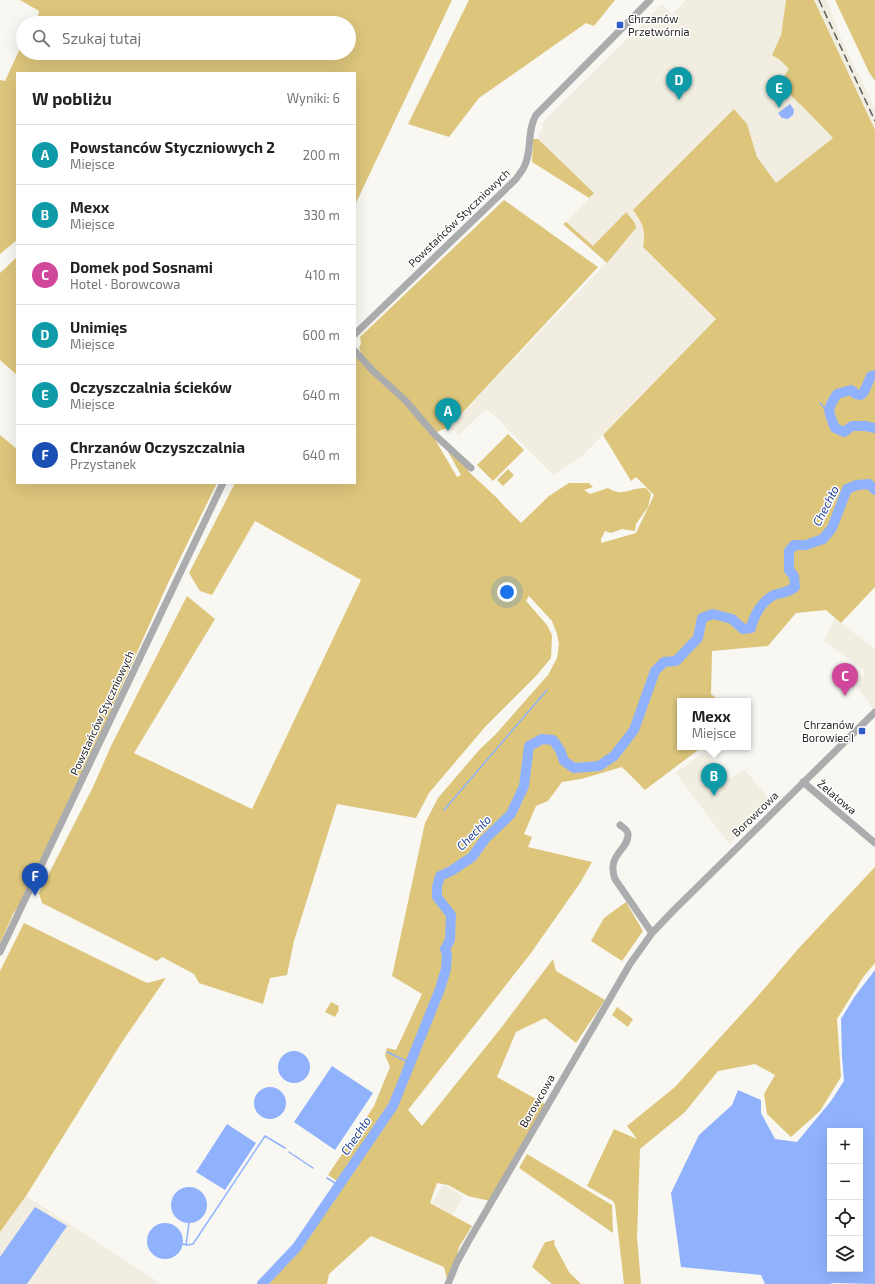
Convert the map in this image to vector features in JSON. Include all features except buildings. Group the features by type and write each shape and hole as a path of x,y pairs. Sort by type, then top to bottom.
{"street":[{"name":"Powstańców Styczniowych","path":"356,333 516,179 524,168 531,123 536,115 650,0"},
{"path":"356,352 372,371 405,400 435,435 471,468"},
{"name":"Powstańców Styczniowych","path":"0,952 223,484"},
{"name":"Borowcowa","path":"448,1284 457,1262 468,1242 630,964 652,932 875,712"},
{"name":"Żelatowa","path":"804,782 875,843"},
{"path":"620,825 627,831 628,835 626,843 614,861 612,872 615,879 652,932"}],"shaded area":[{"path":"20,0 452,0 356,203 356,72 16,72 16,241 0,254 0,80 5,81 16,57 16,60 356,60 356,16 38,16 39,11"},
{"path":"469,0 615,0 594,26 586,23 479,98 449,137 408,124"},
{"path":"686,0 786,0 781,35 772,55 780,60 789,69 784,89 833,138 776,184 757,157 747,124 633,210 640,220 644,230 643,247 716,319 583,455 553,475 505,427 501,421 486,409 459,435 449,427 608,261 636,228 625,212 593,246 566,222 594,193 538,139 539,131 542,131 543,126 541,124 662,4 672,15"},
{"path":"786,0 814,0 875,130 875,587 841,623 826,610 796,613 768,646 712,651 711,694 716,698 677,698 677,750 698,750 645,790 622,767 581,779 562,782 548,801 536,806 524,834 532,837 528,847 592,862 580,883 531,953 408,1110 422,1126 501,1028 553,959 556,971 605,1000 576,1043 545,1018 516,1032 497,1077 545,1104 490,1201 468,1196 448,1185 437,1183 430,1203 472,1226 459,1247 456,1261 447,1279 444,1267 371,1236 329,1274 327,1284 269,1284 301,1246 376,1137 396,1103 408,1075 402,1073 390,1105 337,1181 328,1175 374,1106 390,1067 385,1055 387,1048 396,1050 422,994 392,976 425,823 438,798 480,749 495,735 548,675 557,658 559,644 552,621 529,596 526,601 547,625 552,635 551,658 536,676 485,727 429,793 416,818 337,804 294,941 287,975 270,978 263,1004 199,983 194,974 162,957 157,961 42,903 39,893 187,596 215,619 134,753 252,809 361,580 255,521 212,595 200,591 189,573 234,484 356,484 356,357 358,358 362,354 359,348 361,343 360,337 504,200 598,267 449,427 432,434 457,477 461,475 446,448 469,469 468,471 521,523 549,496 569,483 589,483 593,487 584,490 590,494 608,488 613,491 622,492 646,488 651,494 648,507 636,524 635,531 622,529 611,533 605,531 601,539 601,543 636,533 654,495 636,477 631,481 603,435 716,319 643,247 643,227 633,210 734,109 747,124 757,157 776,183 833,138 784,89 782,79 789,69 780,60 772,55 781,35"},
{"path":"814,0 827,0 840,36 875,109 875,130"},
{"path":"835,0 875,0 875,81 869,72"},
{"path":"533,139 538,139 594,193 589,198 532,162"},
{"path":"626,212 635,223 636,228 607,263 563,224 566,222 593,246"},
{"path":"16,258 16,374 0,360 0,273"},
{"path":"508,434 524,450 493,481 477,465"},
{"path":"0,435 16,448 16,484 217,484 168,583 104,726 0,944"},
{"path":"508,469 514,475 503,486 497,480"},
{"path":"835,618 875,649 875,707 873,709 855,683 866,672 824,641"},
{"path":"704,752 730,779 744,769 772,802 729,844 676,773"},
{"path":"875,867 875,963 864,976 837,1019 841,1077 820,1111 791,1137 767,1114 764,1094 775,1075 755,1064 718,1071 685,1112 640,1149 637,1237 641,1284 624,1284 615,1205 613,1201 587,1186 614,1129 637,1139 627,1126 675,1087 757,997 798,949"},
{"path":"626,902 643,931 622,961 591,941 604,918"},
{"path":"24,923 147,983 166,978 122,1042 26,1196 0,1232 0,971"},
{"path":"331,1002 339,1006 339,1010 335,1017 325,1012"},
{"path":"617,1007 633,1019 628,1027 612,1015"},
{"path":"527,1154 612,1205 613,1233 519,1168"},
{"path":"443,1184 463,1196 453,1215 432,1203"},
{"path":"26,1196 160,1283 0,1284 0,1232"},
{"path":"555,1240 554,1244 569,1272 581,1284 552,1284 532,1267 545,1242"}],"water":[{"path":"790,104 794,110 793,115 788,119 782,118 778,113"},
{"path":"875,970 875,1284 765,1284 761,1275 681,1267 671,1193 699,1135 732,1105 738,1090 761,1100 761,1113 775,1139 797,1142 831,1101 844,1081 841,1019 855,996"},
{"path":"291,1051 297,1051 307,1058 310,1067 309,1073 303,1080 297,1083 291,1083 281,1076 278,1070 278,1064 285,1054"},
{"path":"332,1066 373,1093 335,1150 294,1122"},
{"path":"267,1087 273,1087 283,1094 286,1103 285,1109 279,1116 273,1119 267,1119 257,1112 254,1106 254,1100 261,1090"},
{"path":"227,1124 256,1143 225,1190 196,1172"},
{"path":"189,1187 199,1190 204,1195 207,1205 204,1215 199,1220 189,1223 179,1220 174,1215 171,1205 174,1195 179,1190"},
{"path":"35,1207 67,1226 27,1284 0,1284 0,1257"},
{"path":"165,1223 178,1228 183,1241 178,1254 165,1259 152,1254 147,1241 152,1228"}],"waterway":[{"name":"Chechło","path":"875,375 871,376 864,392 861,395 856,394 851,390 837,394 829,411 835,428 844,432 852,426 875,428"},
{"path":"820,403 828,412"},
{"name":"Chechło","path":"262,1284 297,1247 393,1106 440,989 446,969 447,955 445,949 450,940 451,915 437,897 437,887 440,876 451,871 472,857 485,839 511,814 524,786 529,746 542,739 553,740 560,750 564,761 574,768 599,766 614,756 634,730 655,671 664,662 676,661 698,638 702,618 713,614 732,619 743,629 751,628 756,613 766,601 774,595 787,592 795,587 794,576 789,570 789,551 794,545 806,545 823,539 832,528 847,489 857,485 869,484 875,490"},
{"path":"444,810 547,690"},
{"path":"387,1052 410,1063"},
{"path":"182,1244 193,1244 265,1136 285,1148"},
{"path":"289,1152 313,1168"},
{"path":"327,1178 338,1185"},
{"path":"186,1245 189,1223"}],"railway":[{"path":"819,0 875,121"}],"place":[{"name":"Chrzanów Przetwórnia","path":"620,25"},
{"name":"Unimięs","path":"679,100"},
{"name":"Oczyszczalnia ścieków","path":"779,108"},
{"name":"Powstanców Styczniowych 2","path":"448,431"},
{"name":"Domek pod Sosnami","path":"845,696"},
{"name":"Chrzanów Borowiec I","path":"862,731"},
{"name":"Mexx","path":"714,796"},
{"name":"Chrzanów Oczyszczalnia","path":"35,896"}]}
